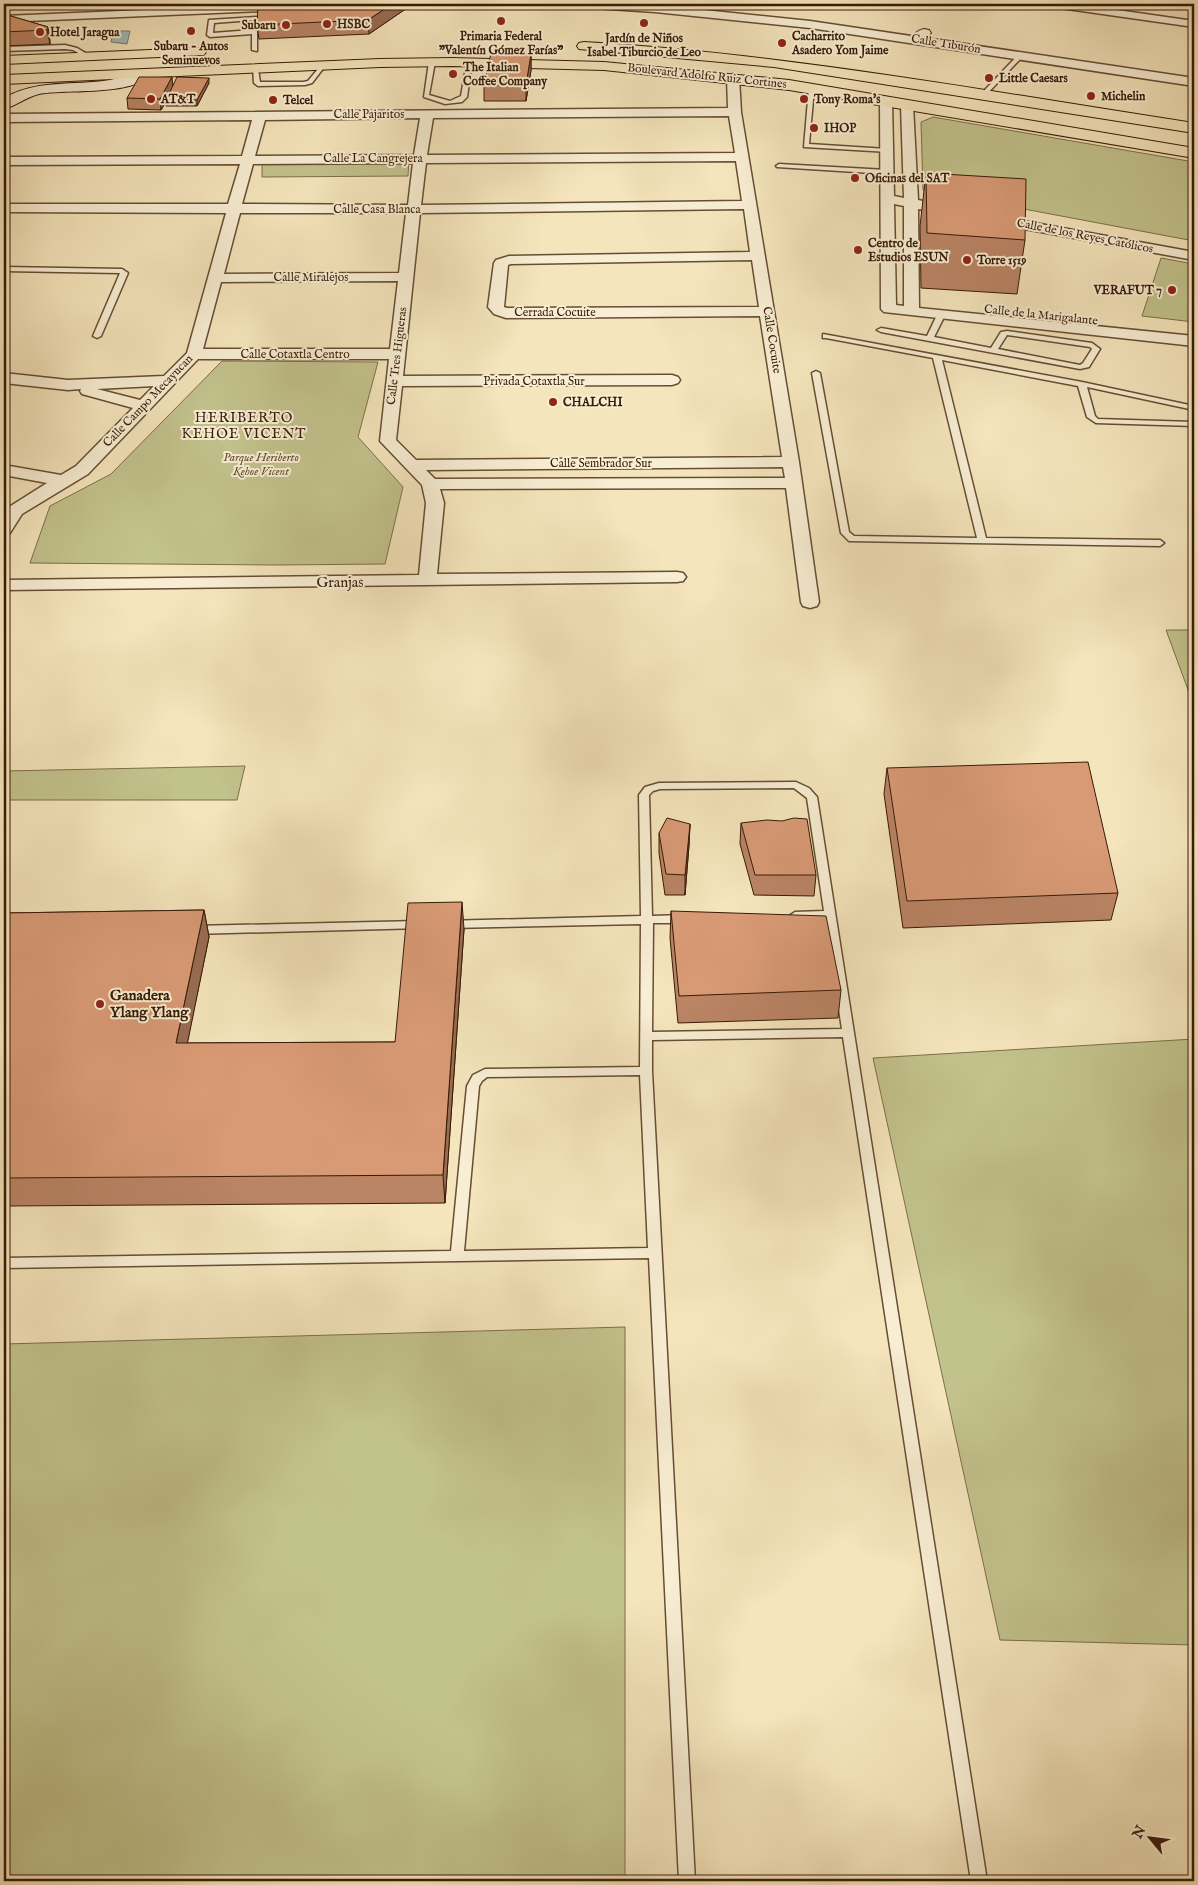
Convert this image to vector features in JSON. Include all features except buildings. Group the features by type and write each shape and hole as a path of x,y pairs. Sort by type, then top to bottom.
{"main road":[{"name":"Boulevard Adolfo Ruiz Cortines","path":"566,45 712,55 800,66 1194,128"},
{"path":"250,50 273,49"},
{"path":"4,60 216,52"},
{"name":"Boulevard Adolfo Ruiz Cortines","path":"4,80 432,62 604,66 733,78 811,89 1194,153"}],"street":[{"path":"4,19 45,14 220,4"},
{"name":"Calle Tiburón","path":"578,4 749,16 921,36 1194,74"},
{"name":"Calle Tiburón","path":"685,4 804,15 1021,56 1194,82"},
{"path":"1053,4 1194,24"},
{"path":"4,12 45,14 298,7"},
{"path":"4,104 24,92 50,88 116,84 134,79 143,74"},
{"name":"Calle Cocuite","path":"733,78 734,112 792,462 810,602"},
{"path":"886,101 887,195"},
{"path":"907,105 911,199 910,307"},
{"name":"Calle Pajaritos","path":"4,118 734,112"},
{"name":"Calle Tres Higueras","path":"427,114 420,157 388,441 430,484"},
{"name":"Calle Campo Mecayucan","path":"4,528 15,511 27,502 82,470 194,354 260,115"},
{"name":"Calle La Cangrejera","path":"4,161 420,157 742,157"},
{"name":"Calle de los Reyes Católicos","path":"887,195 976,211 1194,256"},
{"name":"Calle de la Marigalante","path":"887,195 889,304 1194,330"},
{"name":"Calle Casa Blanca","path":"4,208 415,209 751,206"},
{"name":"Calle de los Reyes Católicos","path":"976,211 1194,246"},
{"name":"Cerrada Cocuite","path":"758,256 504,261 501,263 496,307 499,311 506,313 767,311"},
{"name":"Calle Miralejos","path":"216,278 407,277"},
{"name":"Calle de la Marigalante","path":"910,307 941,315 1194,341"},
{"name":"Calle Cotaxtla Centro","path":"194,354 397,354"},
{"path":"4,378 68,386 143,406"},
{"name":"Privada Cotaxtla Sur","path":"396,381 672,380"},
{"path":"68,386 166,381"},
{"name":"Calle Sembrador Sur","path":"410,465 792,462"},
{"path":"4,470 65,481"},
{"name":"Calle Sembrador Sur","path":"430,484 794,483"},
{"path":"427,581 435,503 430,484"},
{"path":"4,497 27,502"},
{"name":"Granjas","path":"4,585 677,577"}],"lane":[{"path":"250,50 255,32 254,18 211,22 210,34 255,32"},
{"path":"4,49 65,47 75,48 89,57"},
{"path":"983,95 1021,56"},
{"path":"432,62 426,96 443,102 454,103 464,96 470,62"},
{"path":"811,89 806,146 887,151"},
{"path":"779,166 887,172"},
{"path":"4,269 124,272 97,336"},
{"path":"929,339 941,315"},
{"path":"880,330 1080,367 1086,365 1096,349 1092,344 1007,333 992,350"},
{"path":"826,336 1082,384 1194,408"},
{"path":"937,357 982,542"},
{"path":"816,373 847,537 859,540 1160,543"},
{"path":"1082,384 1091,417 1096,421 1194,424"},
{"path":"687,1881 646,1071 647,920 644,795 649,789 659,786 796,786 805,790 812,797 979,1881"},
{"path":"781,916 830,914"},
{"path":"182,930 695,919"},
{"path":"646,1036 848,1033"},
{"path":"457,1256 473,1086 477,1078 485,1073 646,1071"},
{"path":"4,1263 655,1253"}],"green space":[{"path":"933,117 1194,162 1194,241 923,190 921,122"},
{"path":"409,160 408,176 262,177 262,162"},
{"name":"VERAFUT 7","path":"1161,258 1194,264 1194,322 1142,316"},
{"name":"Parque Heriberto Kehoe Vicent","path":"222,361 378,362 358,437 403,487 385,564 30,563 50,506 111,474"},
{"path":"1166,630 1194,630 1194,706"},
{"path":"245,766 237,800 4,800 4,771"},
{"path":"1194,1039 1194,1645 1000,1640 873,1058"},
{"path":"625,1327 625,1881 4,1881 4,1344"}],"water":[{"path":"113,31 130,31 127,44 111,42 112,37 107,36"}],"place":[{"name":"Primaria Federal \"Valentín Gómez Farías\"","path":"501,21"},
{"name":"Jardín de Niños Isabel Tiburcio de Leo","path":"644,23"},
{"name":"HSBC","path":"327,24"},
{"name":"Subaru","path":"286,25"},
{"name":"Subaru - Autos Seminuevos","path":"191,31"},
{"name":"Hotel Jaragua","path":"40,32"},
{"name":"Cacharrito Asadero Yom Jaime","path":"782,43"},
{"name":"The Italian Coffee Company","path":"453,74"},
{"name":"Little Caesars","path":"989,78"},
{"name":"Michelin","path":"1091,96"},
{"name":"AT&T","path":"151,99"},
{"name":"Tony Roma's","path":"804,99"},
{"name":"Telcel","path":"273,100"},
{"name":"IHOP","path":"814,128"},
{"name":"Oficinas del SAT","path":"855,178"},
{"name":"Centro de Estudios ESUN","path":"858,250"},
{"name":"Torre 1519","path":"967,260"},
{"name":"VERAFUT 7","path":"1172,290"},
{"name":"CHALCHI","path":"553,402"},
{"name":"Ganadera Ylang Ylang","path":"100,1004"}],"district":[{"name":"HERIBERTO KEHOE VICENT","path":"244,426"}]}
